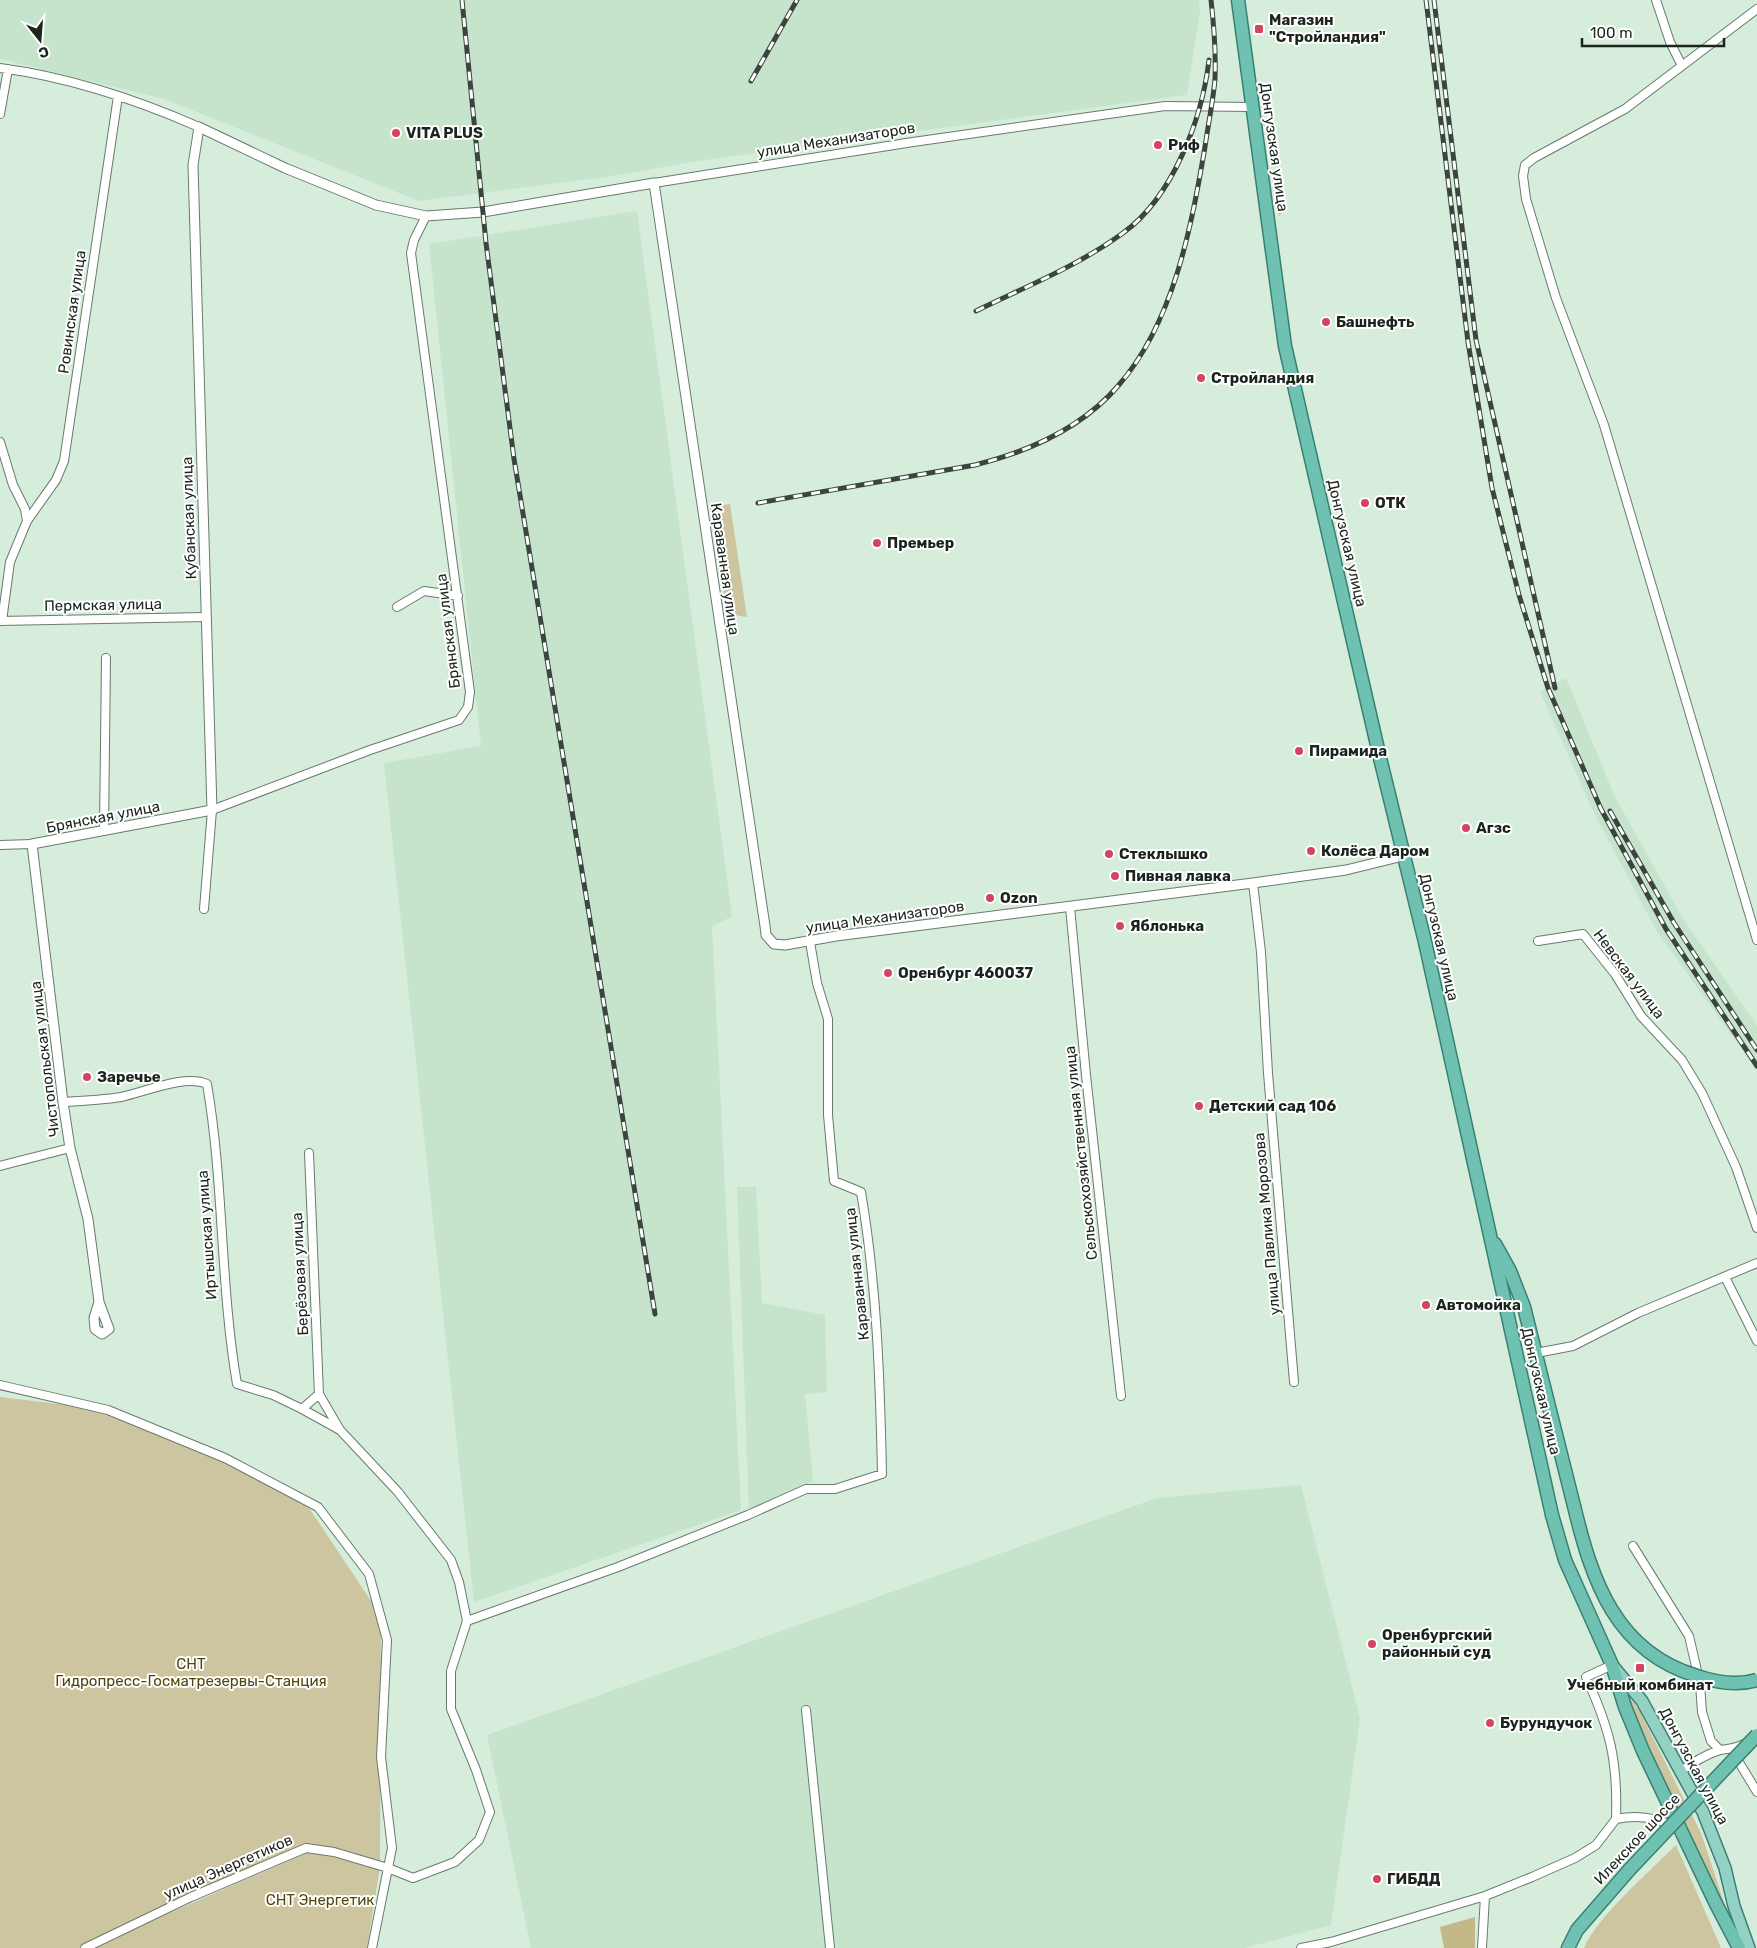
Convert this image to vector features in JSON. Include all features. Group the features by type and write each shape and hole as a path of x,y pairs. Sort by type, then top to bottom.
{"highway":[{"name":"Донгузская улица","path":"1238,0 1285,346 1403,856 1425,942 1526,1405 1562,1551 1591,1622 1612,1665 1625,1707 1680,1831 1740,1948"},
{"path":"1489,1233 1510,1271 1524,1307 1574,1506 1592,1571 1603,1596 1633,1638 1654,1657 1676,1670 1723,1682 1757,1680"},
{"name":"Илекское шоссе","path":"1568,1948 1582,1923 1630,1869 1757,1736"}],"main road":[{"name":"Донгузская улица","path":"1612,1665 1642,1701 1681,1771 1714,1838 1749,1948"}],"street":[{"path":"1656,0 1670,42 1682,66"},
{"path":"1757,9 1625,109 1534,158 1526,165 1523,176 1526,199 1556,298 1604,425 1757,940"},
{"path":"0,114 4,68 61,78 118,96 199,127"},
{"name":"Ровинская улица","path":"1,621 2,588 10,562 27,521 56,480 64,461 118,96"},
{"name":"улица Механизаторов","path":"199,127 285,168 369,202 426,216 483,212 922,140 1165,106 1252,107"},
{"name":"Кубанская улица","path":"199,127 193,165 212,810 204,909"},
{"name":"Караванная улица","path":"654,183 766,935 774,944 785,945"},
{"name":"Брянская улица","path":"32,844 104,832 212,810 370,750 459,720 468,707 470,692 458,596 411,253 414,240 426,216"},
{"path":"0,442 13,485 25,509 27,521"},
{"path":"397,608 424,591 458,596"},
{"name":"Пермская улица","path":"1,621 206,616"},
{"path":"104,832 106,658"},
{"path":"0,844 32,844"},
{"name":"Чистопольская улица","path":"32,844 63,1102 70,1148 88,1218 99,1302"},
{"name":"улица Механизаторов","path":"785,945 836,936 1346,870 1403,856"},
{"name":"улица Павлика Морозова","path":"1253,883 1261,952 1268,1073 1294,1382"},
{"name":"Сельскохозяйственная улица","path":"1070,907 1086,1084 1121,1396"},
{"name":"Невская улица","path":"1538,941 1584,934 1615,974 1641,1016 1682,1060 1702,1093 1736,1167 1757,1228"},
{"name":"Караванная улица","path":"468,1621 618,1567 748,1515 806,1489 835,1489 882,1474 879,1352 871,1250 861,1192 834,1180 828,1115 828,1019 817,983 810,942"},
{"name":"Иртышская улица","path":"63,1102 119,1097 186,1081 198,1080 207,1084 213,1121 228,1330 237,1384 273,1395 302,1409"},
{"path":"0,1166 70,1148"},
{"name":"Берёзовая улица","path":"309,1152 319,1394"},
{"path":"1536,1353 1573,1346 1638,1313 1757,1264"},
{"path":"1725,1278 1757,1341"},
{"path":"0,1385 108,1410 225,1458 318,1507 369,1574 387,1640 382,1756 392,1848 372,1948"},
{"path":"340,1430 302,1409 319,1394 340,1430 398,1492 451,1560 460,1582 468,1621"},
{"path":"1633,1546 1689,1636 1700,1684 1702,1712 1711,1741 1720,1750"},
{"name":"улица Энергетиков","path":"85,1948 191,1896 306,1848 334,1852 388,1868 413,1878 455,1862 479,1840 490,1812 476,1770 450,1709 451,1671 468,1621"},
{"path":"1301,1948 1331,1942 1485,1896 1575,1858 1596,1845 1616,1819 1617,1785 1614,1754 1603,1714 1586,1677 1612,1665"},
{"path":"806,1710 830,1948"},
{"path":"1681,1771 1699,1758 1720,1750 1732,1750 1757,1736"},
{"path":"1732,1750 1757,1792"},
{"path":"1616,1819 1629,1816 1649,1818 1664,1822 1680,1831"},
{"path":"1482,1948 1485,1896"}],"shaded area":[{"path":"0,0 1199,0 1200,11 1187,95 698,161 606,177 419,201 164,99 0,59"},
{"path":"637,211 732,916 712,927 741,1510 474,1602 384,763 481,746 429,244"},
{"path":"1566,678 1615,797 1682,917 1757,1026 1757,1071 1656,930 1594,813 1540,692"},
{"path":"737,1187 756,1187 762,1303 825,1315 827,1392 805,1394 813,1481 749,1510"},
{"path":"1301,1485 1360,1719 1331,1925 1245,1948 531,1948 487,1735 1157,1498"},
{"path":"1475,1917 1475,1948 1444,1948 1440,1927"}],"green space":[{"path":"1277,195 1283,198 1284,211 1279,216"},
{"path":"730,504 747,617 727,614 710,508"},
{"name":"СНТ Гидропресс-Госматрезервы-Станция","path":"0,1397 108,1410 303,1499 381,1616 380,1866 367,1948 0,1948","holes":["306,1848 313,1850 92,1947"]},
{"path":"1622,1688 1639,1710 1701,1833 1729,1917"},
{"path":"1676,1845 1721,1948 1584,1948 1590,1936 1612,1909"}],"railway":[{"path":"462,0 486,243 514,459 655,1314"},
{"path":"751,81 797,0"},
{"path":"758,503 995,460 1034,445 1071,426 1104,401 1118,386 1137,361 1153,333 1166,304 1186,241 1200,178 1214,88 1215,49 1211,0"},
{"path":"1426,0 1468,342 1492,488 1519,595 1548,688 1601,809 1666,929 1757,1066"},
{"path":"1434,0 1476,340 1555,688"},
{"path":"976,311 1088,256 1123,233 1141,218 1157,199 1182,155 1200,107 1209,60"},
{"path":"1610,811 1674,923 1757,1050"}],"place":[{"name":"Магазин \"Стройландия\"","path":"1259,29"},
{"name":"VITA PLUS","path":"396,133"},
{"name":"Риф","path":"1158,145"},
{"name":"Башнефть","path":"1326,322"},
{"name":"Стройландия","path":"1201,378"},
{"name":"ОТК","path":"1365,503"},
{"name":"Премьер","path":"877,543"},
{"name":"Пирамида","path":"1299,751"},
{"name":"Агзс","path":"1466,828"},
{"name":"Колёса Даром","path":"1311,851"},
{"name":"Стеклышко","path":"1109,854"},
{"name":"Пивная лавка","path":"1115,876"},
{"name":"Ozon","path":"990,898"},
{"name":"Яблонька","path":"1120,926"},
{"name":"Оренбург 460037","path":"888,973"},
{"name":"Заречье","path":"87,1077"},
{"name":"Детский сад 106","path":"1199,1106"},
{"name":"Автомойка","path":"1426,1305"},
{"name":"Оренбургский районный суд","path":"1372,1644"},
{"name":"Учебный комбинат","path":"1640,1668"},
{"name":"Бурундучок","path":"1490,1723"},
{"name":"ГИБДД","path":"1377,1879"}],"park label":[{"name":"СНТ Энергетик","path":"320,1900"}]}
